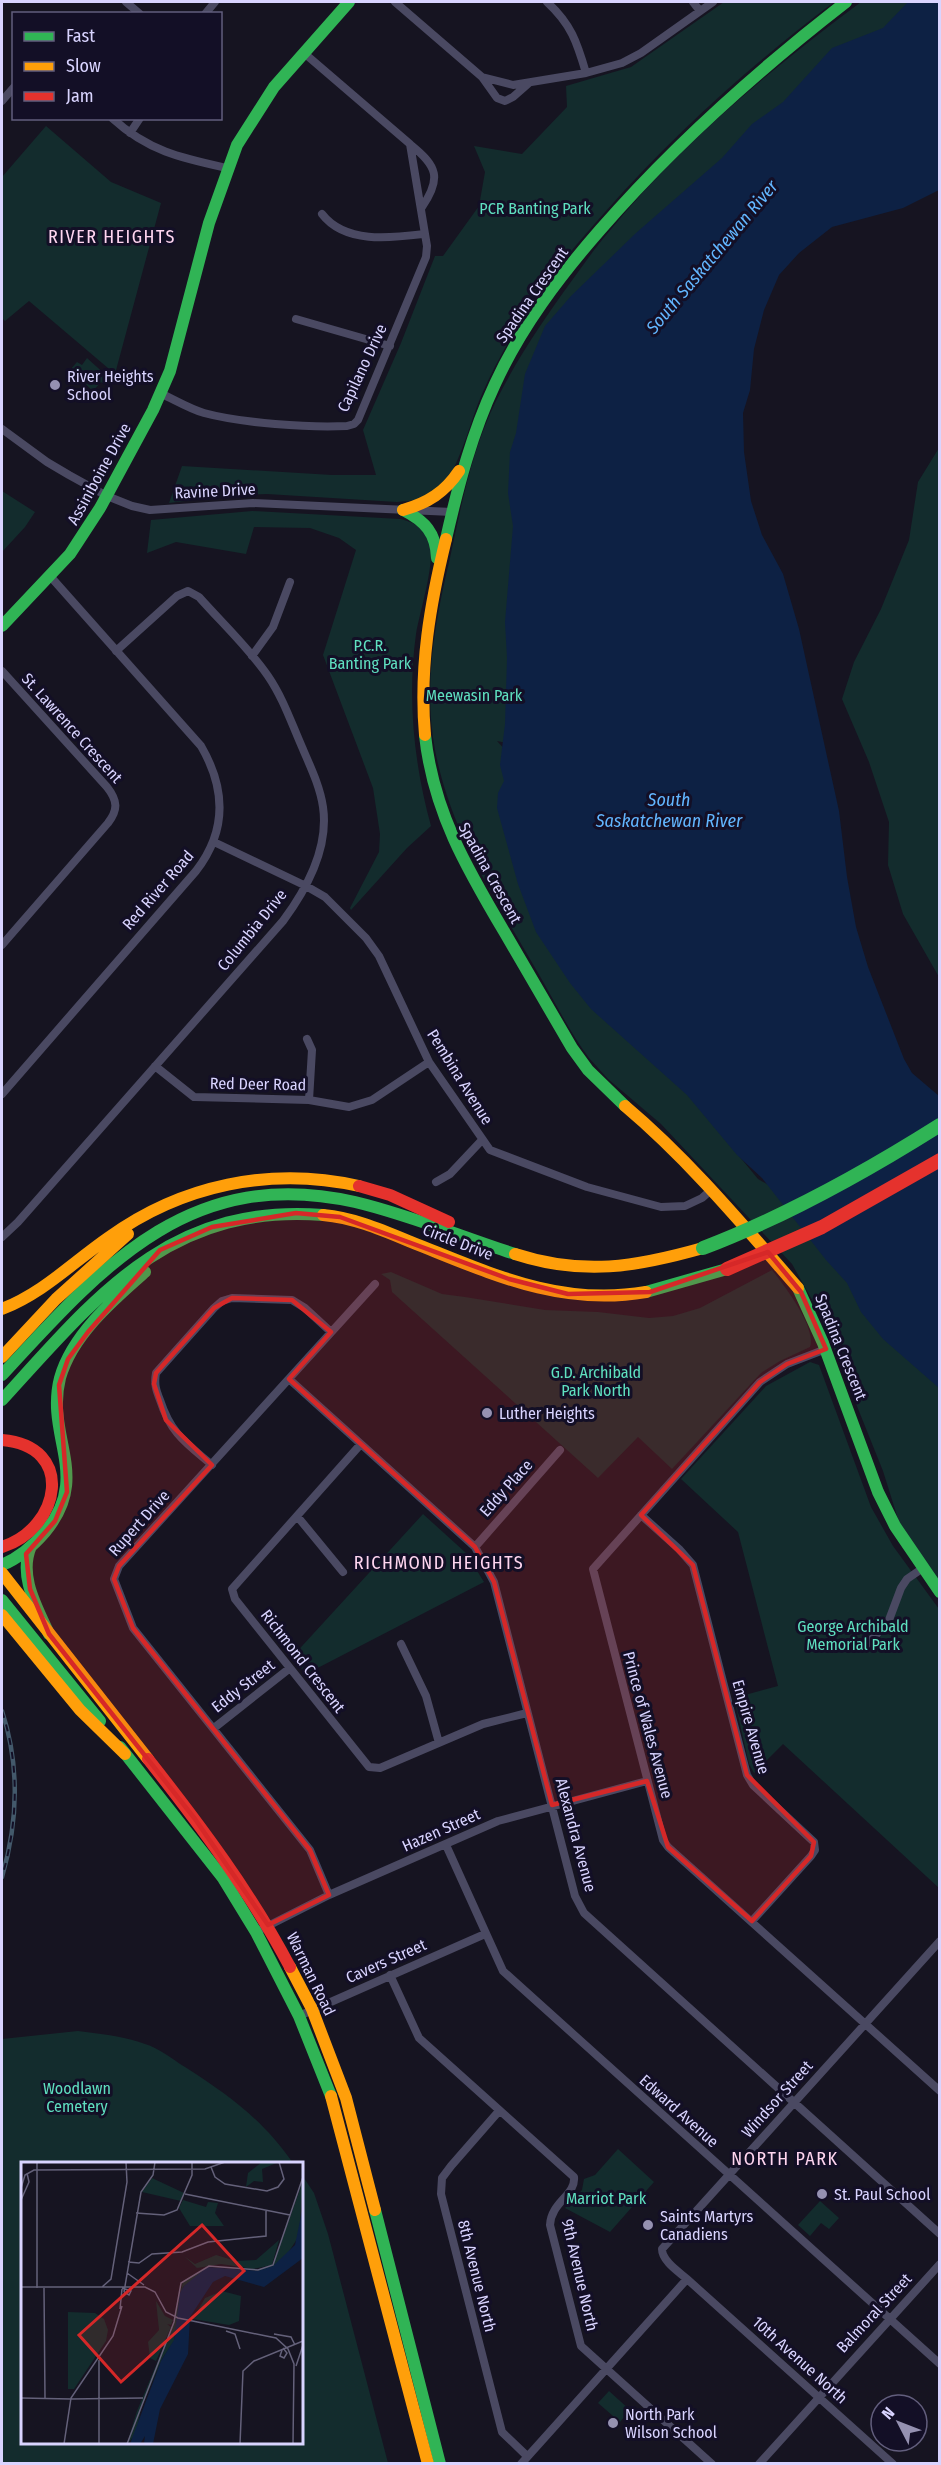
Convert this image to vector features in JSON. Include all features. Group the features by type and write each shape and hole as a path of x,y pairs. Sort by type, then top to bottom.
{"main road":[{"name":"Assiniboine Drive","path":"2,626 71,552 107,496 162,394 174,360 209,222 227,168 254,115 279,81 349,2"},
{"name":"Spadina Crescent","path":"846,2 732,94 667,157 593,238 544,300 512,351 484,407 452,512 425,644 422,683 424,730 431,776 445,825 463,862 572,1048 599,1083 656,1132 785,1271 801,1292 826,1349 878,1492 895,1526 939,1592"},
{"path":"403,510 421,506 438,497 466,460"},
{"path":"403,510 422,520 433,533 437,546 437,577"},
{"name":"Circle Drive","path":"2,1375 75,1300 126,1253 161,1228 232,1200 286,1193 342,1198 409,1216 517,1255 569,1267 637,1266 703,1248 750,1230 863,1173 939,1125"},
{"name":"Circle Drive","path":"2,1400 102,1296 139,1264 193,1233 212,1227 248,1218 296,1214 340,1217 379,1229 509,1279 568,1294 610,1296 650,1292 727,1269 822,1227 939,1160"},
{"path":"2,1309 38,1293 112,1234 154,1208 214,1186 261,1177 327,1179 370,1188 412,1204 517,1255"},
{"path":"2,1357 57,1299 112,1247 152,1218 214,1186"},
{"path":"49,1634 30,1589 26,1554 55,1521 67,1491 68,1464 58,1420 57,1401 64,1368 84,1337 117,1298 146,1271 160,1250"},
{"path":"2,1440 19,1441 33,1448 46,1462 51,1472 54,1488 50,1504 39,1521 15,1541 2,1547"},
{"path":"2,1565 35,1542"},
{"name":"Warman Road","path":"2,1573 195,1819 312,2009 352,2120 440,2463"},
{"name":"Warman Road","path":"2,1600 262,1928 329,2088 428,2463"},
{"path":"2,1615 80,1710 125,1754"}],"street":[{"path":"126,2 138,12"},
{"path":"395,2 482,77 497,98 505,101 529,83"},
{"path":"547,2 561,14 572,29 586,73"},
{"path":"693,2 700,11"},
{"path":"482,77 513,85 586,73 632,58 713,2"},
{"path":"304,53 426,157 434,169 436,180 432,193 422,207"},
{"path":"2,101 12,89"},
{"path":"114,120 151,147 171,155 227,168"},
{"path":"130,133 139,120"},
{"name":"Capilano Drive","path":"162,394 202,412 225,417 267,422 347,426 358,420 426,257 427,246 422,207 410,144"},
{"path":"322,214 329,223 360,235 391,238 424,234"},
{"path":"296,319 390,346"},
{"name":"Ravine Drive","path":"2,429 47,462 107,496 150,510 253,503 452,512"},
{"name":"Red River Road","path":"2,1094 196,871 214,842 218,830 220,801 217,782 211,763 201,746 50,576"},
{"path":"252,656 273,627 290,582"},
{"name":"Columbia Drive","path":"2,1237 14,1227 283,921 306,886 323,830 323,807 317,783 286,709 267,674 199,597 188,591 177,596 116,651"},
{"name":"St. Lawrence Crescent","path":"2,671 107,788 116,806 115,813 108,823 2,945"},
{"name":"Pembina Avenue","path":"214,842 306,886 325,897 347,918 379,957 429,1062 490,1150 587,1187 661,1207 685,1206 702,1198 711,1190"},
{"path":"307,1038 312,1050 309,1100"},
{"name":"Red Deer Road","path":"155,1066 194,1097 309,1100 337,1107 358,1105 372,1100 429,1062"},
{"path":"436,1182 450,1174 482,1140"},
{"name":"Rupert Drive","path":"329,1895 310,1850 133,1628 114,1579 119,1566 375,1284"},
{"path":"212,1465 174,1432 166,1420 154,1384 156,1373 214,1308 222,1301 232,1298 292,1300 305,1308 331,1332"},
{"name":"Prince of Wales Avenue","path":"826,1349 787,1365 760,1382 593,1569 663,1840 668,1847 939,2091"},
{"name":"Alexandra Avenue","path":"289,1379 475,1547 494,1582 576,1896 584,1913 939,2234"},
{"name":"Richmond Crescent","path":"360,1445 232,1589 236,1599 369,1767 380,1768 483,1724 527,1713"},
{"name":"Eddy Place","path":"475,1547 560,1450"},
{"name":"Empire Avenue","path":"641,1515 679,1549 693,1565 747,1775 753,1785 814,1842 815,1850 811,1856 752,1921"},
{"path":"297,1516 343,1572"},
{"path":"867,1646 892,1616 901,1587 923,1568"},
{"path":"400,1644 426,1696 439,1743"},
{"name":"Eddy Street","path":"214,1728 290,1668"},
{"name":"Hazen Street","path":"262,1928 329,1895 498,1821 647,1781"},
{"name":"Edward Avenue","path":"446,1845 503,1971 939,2364"},
{"name":"Cavers Street","path":"299,2016 485,1934"},
{"name":"Windsor Street","path":"687,2279 662,2255 663,2249 938,1945"},
{"name":"9th Avenue North","path":"390,1975 419,2038 574,2177 573,2187 550,2214 550,2226 581,2346 712,2463"},
{"name":"8th Avenue North","path":"499,2111 450,2166 442,2178 441,2194 502,2432 527,2456"},
{"name":"Balmoral Street","path":"759,2463 939,2264"},
{"path":"521,2463 687,2279"},
{"name":"10th Avenue North","path":"687,2279 893,2463"}],"highlighted area":[{"path":"296,1213 340,1217 509,1279 568,1294 650,1292 768,1252 801,1292 826,1349 787,1364 760,1382 641,1515 693,1565 747,1775 814,1842 811,1856 752,1921 668,1847 647,1781 552,1805 494,1582 475,1547 289,1379 331,1332 292,1300 232,1298 214,1308 156,1373 154,1384 166,1420 212,1465 119,1566 114,1579 133,1628 310,1850 329,1895 268,1925 195,1819 49,1634 30,1589 26,1554 55,1521 67,1492 59,1385 68,1359 88,1332 160,1250 212,1227"}],"green space":[{"name":"PCR Banting Park","path":"724,2 834,2 773,50 687,127 632,182 568,255 533,301 505,348 482,394 457,462 444,485 432,495 412,501 397,502 267,494 234,495 169,503 182,466 332,475 376,475 363,430 401,343 435,256 443,256 479,206 485,172 474,146 522,154 567,107 566,86 631,67"},
{"name":"Meewasin Park","path":"861,2 916,2 507,743 497,741 508,753 678,1082 758,1179 772,1187 939,1383 939,1581 899,1522 883,1471 820,1314 792,1264 661,1124 608,1079 589,1058 567,1024 475,862 451,808 435,750 430,701 435,629 468,478 488,419 522,354 598,245 664,170 727,110 793,54"},
{"path":"46,126 111,182 161,203 115,374 29,301 5,321 2,318 2,177"},
{"path":"87,358 108,377 104,384 101,382 93,391 70,370 77,362 82,365"},
{"path":"939,448 939,977 903,914 888,865 889,822 869,762 842,699 854,662 881,609 909,540 918,482"},
{"path":"2,491 35,512 25,527 2,552"},
{"name":"P.C.R. Banting Park","path":"252,511 400,519 419,526 426,533 430,543 430,563 413,658 412,707 416,755 431,826 407,848 351,910 379,852 380,834 373,788 323,655 356,550 339,538 310,528 254,527 246,554 176,542 147,553 151,520"},
{"name":"G.D. Archibald Park North","path":"772,1270 804,1318 809,1329 810,1347 761,1373 672,1469 638,1437 598,1478 392,1292 390,1280 381,1274 391,1272 442,1294 545,1310 598,1312 649,1318 673,1316 700,1308"},
{"name":"George Archibald Memorial Park","path":"810,1362 819,1365 871,1507 893,1546 939,1609 939,1888 783,1744 754,1773 749,1764 734,1698 778,1686 738,1532 681,1479 766,1386"},
{"path":"423,1514 466,1553 484,1582 306,1674 292,1657"},
{"name":"Woodlawn Cemetery","path":"78,2031 128,2039 150,2046 216,2088 244,2109 292,2162 21,2162 21,2444 303,2444 303,2176 314,2193 328,2234 388,2463 2,2463 2,2039"},
{"name":"Marriot Park","path":"618,2149 654,2182 610,2232 565,2208 582,2190 584,2179 595,2175"},
{"path":"820,2201 839,2218 829,2229 821,2223 810,2236 798,2225"},
{"path":"609,2391 630,2410 620,2422 598,2403"}],"water":[{"name":"South Saskatchewan River","path":"908,2 939,2 939,190 903,208 832,227 799,253 779,275 764,310 754,349 750,390 743,413 744,452 751,501 762,535 783,574 799,629 839,811 856,927 868,967 904,1059 912,1073 939,1096 939,1388 883,1339 861,1312 847,1283 826,1260 762,1178 737,1155 687,1095 591,1009 570,983 536,932 518,884 497,808 498,793 504,781 500,765 505,724 507,658 505,622 513,526 508,493 510,452 516,433 525,374 545,326 571,296 636,233 722,158 752,124 783,102 832,48 883,28"}],"railway":[{"path":"2,1711 12,1752 15,1794 11,1836 2,1877"}],"traffic: fast":[{"path":"2,626 70,554 100,508 153,410 170,371 209,223 237,145 274,87 349,2"},
{"path":"446,539 455,499 479,421 505,363 556,284 657,168 717,110 846,2"},
{"path":"403,510 428,529 432,535 437,558"},
{"path":"425,735 436,789 465,862 572,1048 588,1070 625,1106"},
{"path":"703,1248 795,1208 883,1160 940,1125"},
{"path":"2,1375 39,1334 115,1262 155,1233 198,1211 245,1198 297,1194 355,1202 515,1254"},
{"path":"2,1400 70,1326 104,1293 140,1264 179,1241 221,1224 269,1215 323,1215"},
{"path":"646,1292 727,1269"},
{"path":"2,1565 25,1551 45,1532 59,1512 65,1493 66,1474 57,1399 60,1378 66,1362 95,1319 145,1272"},
{"path":"798,1288 823,1343 878,1492 895,1526 940,1592"},
{"path":"31,1546 28,1557 28,1580 49,1634"},
{"path":"2,1600 100,1721"},
{"path":"120,1747 223,1878 256,1932 299,2016 331,2096"},
{"path":"375,2210 440,2464"}],"traffic: slow":[{"path":"403,510 435,496 459,471"},
{"path":"425,735 424,685 427,636 446,539"},
{"path":"625,1106 693,1171 798,1288"},
{"path":"2,1309 31,1295 136,1220 196,1193 260,1180 293,1178 326,1180 359,1186"},
{"path":"323,1215 368,1225 497,1275 554,1291 584,1295 646,1292"},
{"path":"2,1357 56,1299 128,1234"},
{"path":"515,1254 540,1261 587,1267 632,1264 703,1248"},
{"path":"2,1573 148,1759"},
{"path":"2,1615 80,1710 125,1754"},
{"path":"290,1967 312,2009 346,2098 375,2210"},
{"path":"331,2096 428,2464"}],"traffic: jam":[{"path":"727,1269 822,1227 940,1160"},
{"path":"359,1186 390,1195 449,1222"},
{"path":"2,1440 26,1446 42,1457 50,1471 52,1489 47,1506 37,1523 22,1537 2,1547"},
{"path":"148,1759 224,1860 259,1913 290,1967"}],"place":[{"name":"River Heights School","path":"55,385"},
{"name":"Luther Heights","path":"487,1413"},
{"name":"St. Paul School","path":"822,2194"},
{"name":"Saints Martyrs Canadiens","path":"648,2225"},
{"name":"North Park Wilson School","path":"613,2423"}],"district":[{"name":"RIVER HEIGHTS","path":"112,237"},
{"name":"RICHMOND HEIGHTS","path":"439,1563"},
{"name":"NORTH PARK","path":"785,2159"}]}
